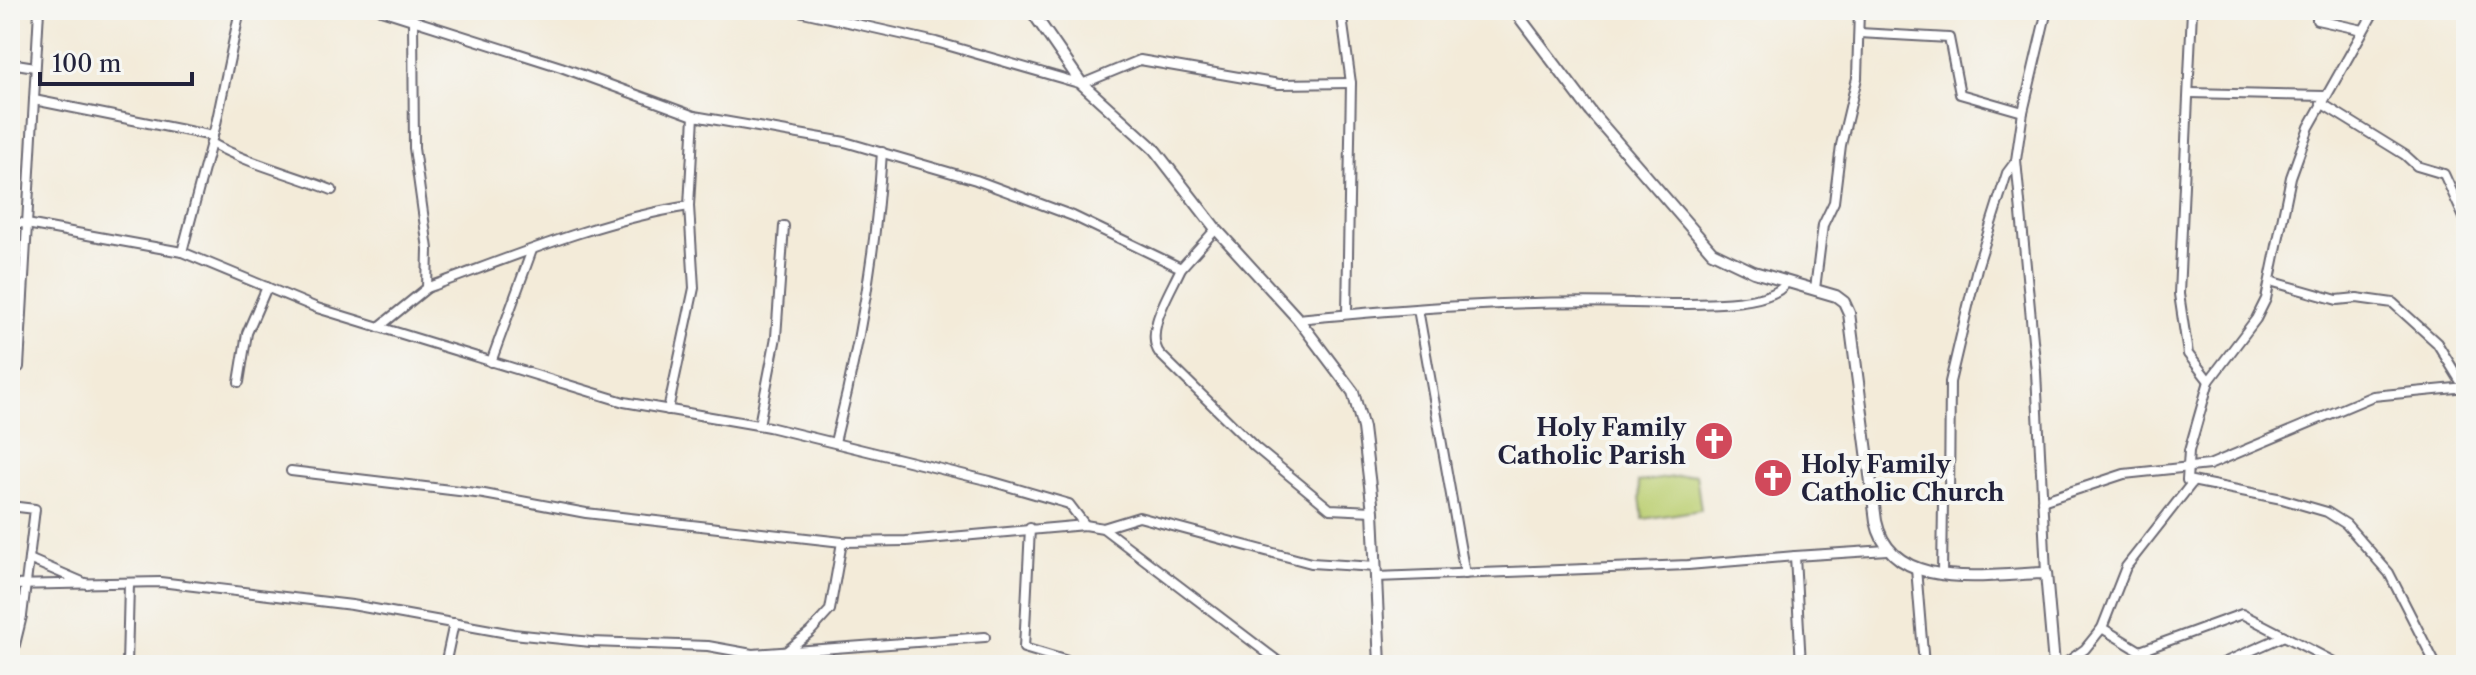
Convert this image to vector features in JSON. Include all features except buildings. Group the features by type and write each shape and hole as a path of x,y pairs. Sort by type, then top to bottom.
{"street":[{"path":"10,366 19,367 39,10"},
{"path":"182,252 212,140 240,10"},
{"path":"381,10 561,67 694,116 773,128 882,152 976,180 1049,206 1181,268"},
{"path":"794,10 936,42 1082,84 1140,60 1279,84 1351,83"},
{"path":"1031,10 1082,84 1154,149 1216,229 1298,319 1353,392 1363,428 1373,511 1380,665"},
{"path":"1341,10 1351,83 1347,314"},
{"path":"1514,10 1591,112 1700,240 1726,261 1786,283 1840,298 1849,313 1874,509 1880,536 1887,550 1895,558 1916,568 1942,574 2046,573"},
{"path":"1815,289 1823,225 1834,202 1841,145 1857,78 1859,10"},
{"path":"2047,10 2023,112 2016,160 2036,372 2054,665"},
{"path":"2192,10 2190,93 2184,148 2180,314 2188,354 2209,381"},
{"path":"2317,10 2317,20 2363,30"},
{"path":"2375,10 2323,99 2291,177 2270,281 2256,319 2209,381 2186,467 2187,480 2282,499 2327,512 2346,524 2389,573 2436,665"},
{"path":"413,19 414,148 428,249 427,288"},
{"path":"1859,33 1949,38 1960,94 2023,112"},
{"path":"10,63 35,67"},
{"path":"2190,93 2323,99 2417,166 2444,174 2466,222"},
{"path":"34,100 212,140 240,159 277,168 332,190"},
{"path":"668,410 694,288 689,206 694,116"},
{"path":"835,442 859,346 876,241 882,152"},
{"path":"1942,574 1943,502 1949,497 1950,382 1977,268 2007,173 2016,160"},
{"path":"379,327 427,288 532,250 655,211 689,206"},
{"path":"10,221 182,252 317,308 491,362 624,402 759,425 835,442 1069,504 1085,525"},
{"path":"759,425 776,337 784,226"},
{"path":"1216,229 1181,268 1154,334 1153,346 1255,447 1330,509 1373,511"},
{"path":"491,362 532,250"},
{"path":"2042,501 2106,478 2209,465 2373,396 2465,387 2437,343 2393,303 2357,298 2337,300 2270,281"},
{"path":"1298,319 1561,301 1684,304 1759,299 1777,294 1786,283"},
{"path":"239,382 247,333 267,287"},
{"path":"1418,309 1465,574"},
{"path":"291,471 484,494 586,513 842,542 906,541 1085,525 1103,528 1139,517 1311,563 1376,572 1465,574 1688,565 1887,550"},
{"path":"2063,665 2085,649 2102,628 2126,567 2192,483"},
{"path":"10,506 35,509 10,665"},
{"path":"1030,528 1024,648 1081,665"},
{"path":"1103,528 1283,665"},
{"path":"782,665 783,654 830,610 842,542"},
{"path":"1795,556 1801,665"},
{"path":"29,559 89,585"},
{"path":"1916,568 1924,665"},
{"path":"10,585 160,582 352,605 591,642 783,654 985,637"},
{"path":"127,665 129,584"},
{"path":"2102,628 2140,651 2242,614 2340,665"},
{"path":"445,665 454,623"},
{"path":"2219,665 2284,636"}],"green space":[{"path":"1696,474 1701,510 1643,519 1638,482"}],"place":[{"name":"Holy Family Catholic Parish","path":"1714,441"},
{"name":"Holy Family Catholic Church","path":"1773,478"}]}
